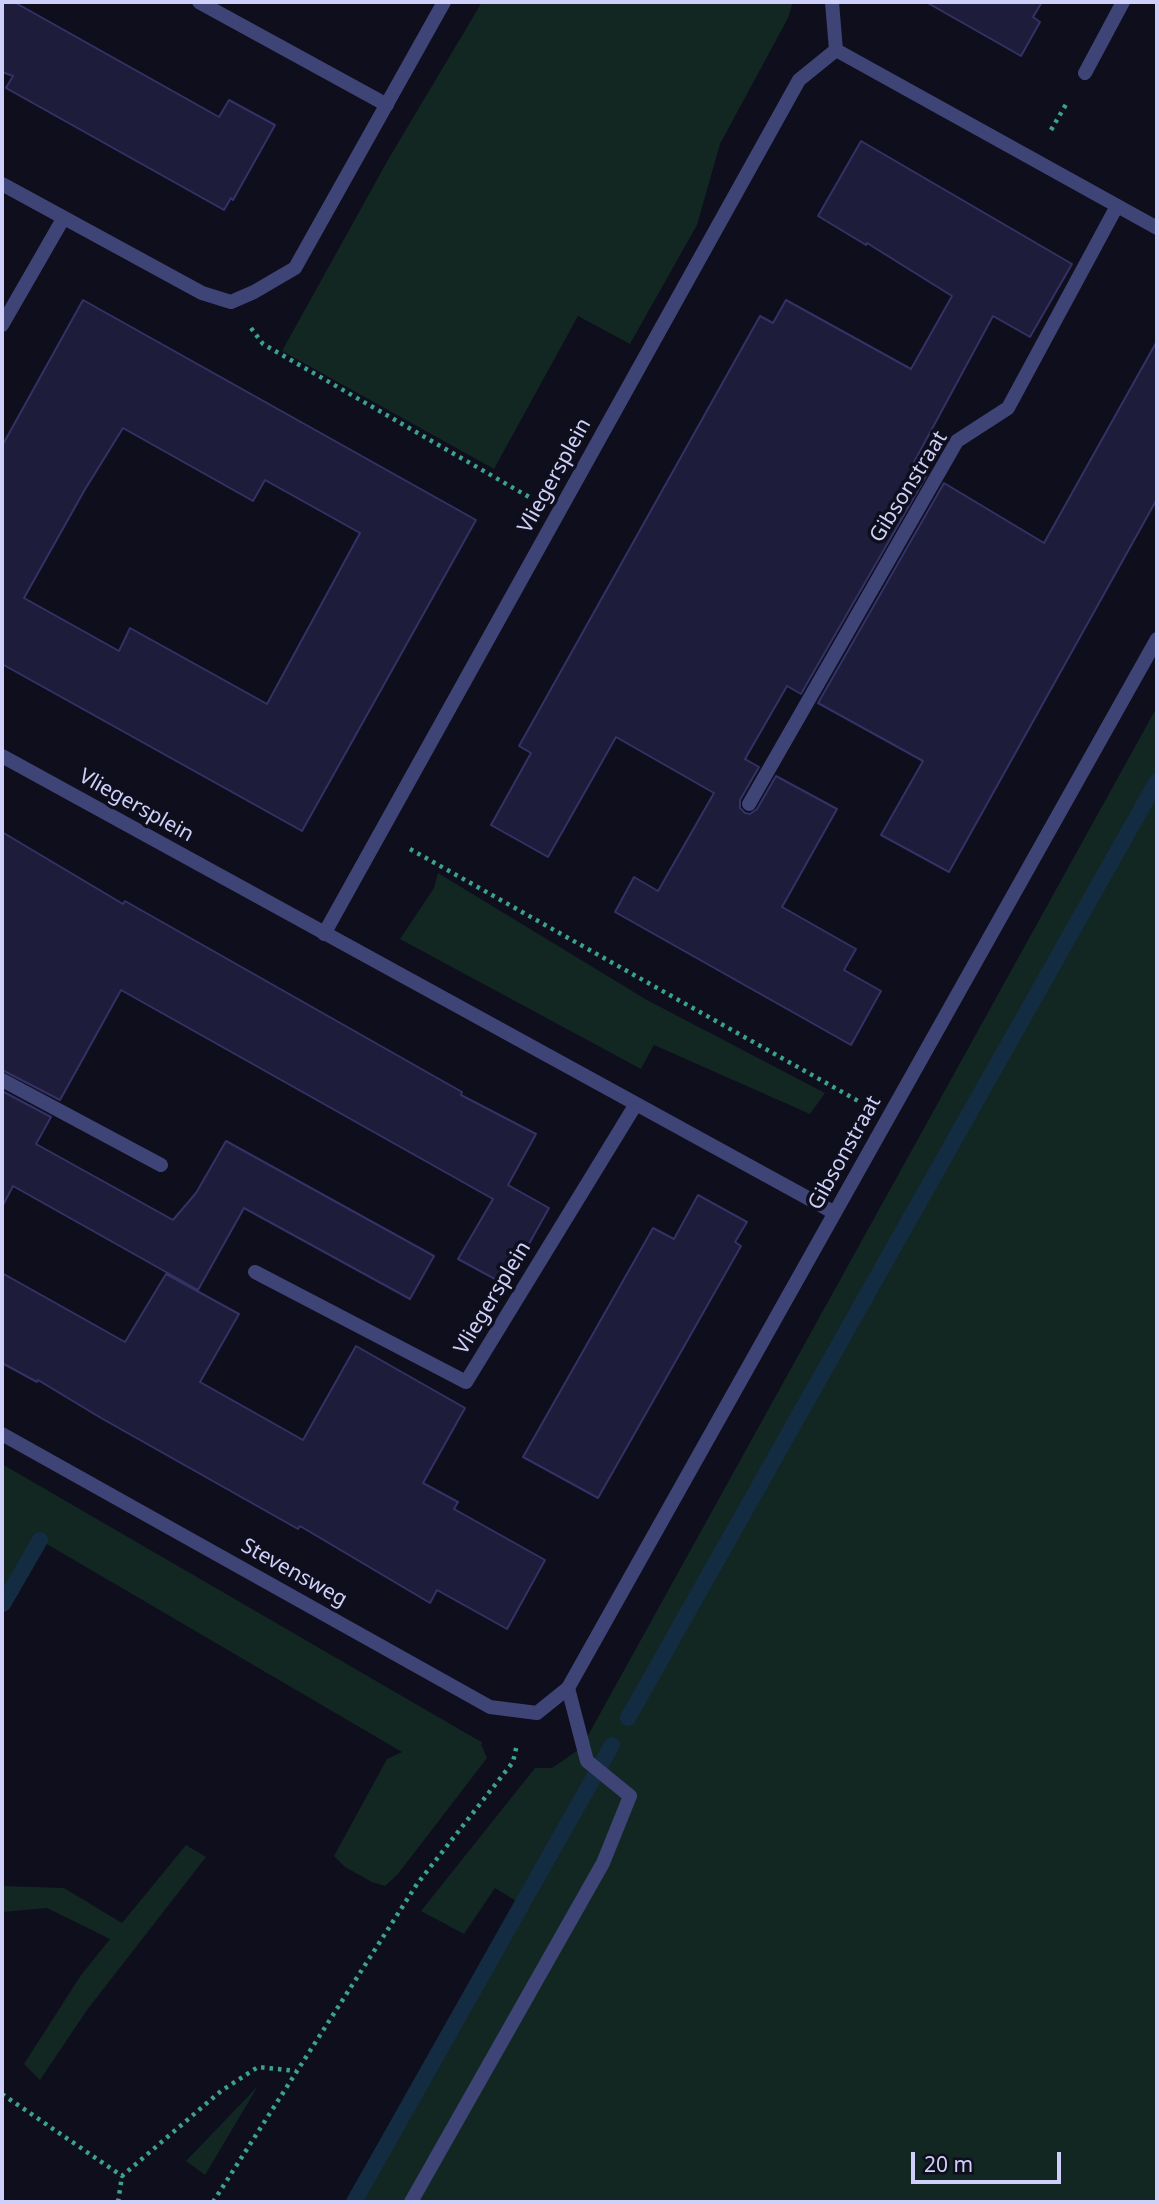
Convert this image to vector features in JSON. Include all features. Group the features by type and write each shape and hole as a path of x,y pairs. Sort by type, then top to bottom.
{"street":[{"path":"199,2 387,105"},
{"path":"2,184 202,293 231,302 295,268 444,2"},
{"path":"832,2 836,50 1157,228"},
{"path":"1085,73 1123,2"},
{"name":"Vliegersplein","path":"324,934 799,80 836,50"},
{"name":"Gibsonstraat","path":"749,804 957,441 1008,408 1117,206"},
{"path":"2,325 63,219"},
{"name":"Gibsonstraat","path":"568,1688 1157,639"},
{"name":"Vliegersplein","path":"2,755 835,1213"},
{"path":"2,1080 161,1165"},
{"name":"Vliegersplein","path":"255,1272 466,1382 636,1104"},
{"name":"Stevensweg","path":"2,1434 490,1707 537,1713 568,1688"},
{"path":"411,2202 603,1863 630,1796 587,1761 568,1688"}],"path":[{"path":"1034,158 1085,73"},
{"path":"231,302 262,344 558,514"},
{"path":"380,833 888,1118"},
{"path":"213,2202 417,1884 513,1762"},
{"path":"118,2202 122,2176 221,2091 258,2067 296,2071"},
{"path":"2,2094 122,2176"}],"green space":[{"path":"482,2 793,2 788,18 720,144 697,225 630,344 578,316 494,469 282,351 389,158"},
{"path":"1157,707 1157,2202 352,2202 519,1903 495,1888 464,1934 421,1911 535,1768 552,1768 581,1748"},
{"path":"438,873 647,1000 825,1093 810,1114 654,1045 641,1069 400,939 434,888"},
{"path":"2,1464 483,1743 481,1744 487,1758 398,1874 385,1886 345,1867 334,1856 387,1759 402,1752 45,1543 2,1606"},
{"path":"186,1845 206,1857 87,2010 40,2080 24,2064 81,1975 110,1939 47,1908 2,1912 2,1886 64,1888 122,1923"},
{"path":"258,2086 205,2175 186,2161"}],"building":[{"path":"2,2 14,2 219,117 229,100 275,125 233,200 231,198 224,210 6,88 13,76 2,72"},
{"path":"926,2 1042,2 1033,17 1040,22 1021,56"},
{"path":"861,141 1072,264 1030,337 993,316 913,464 928,473 801,694 787,686 745,759 759,767 740,800 740,808 745,813 750,814 757,809 776,776 837,809 782,907 856,949 844,970 881,991 851,1045 615,912 634,877 658,891 714,793 616,737 548,857 491,825 531,753 519,746 760,316 773,323 786,300 911,369 952,296 818,216"},
{"path":"83,300 476,520 302,831 2,664 2,446","holes":["123,428 253,501 265,480 360,533 267,704 130,628 119,651 24,598"]},
{"path":"1157,341 1157,499 949,872 881,835 923,761 818,703 944,483 1044,543"},
{"path":"2,832 123,904 125,901 462,1092 461,1095 536,1134 508,1185 549,1208 506,1285 458,1259 493,1199 121,990 60,1100 2,1070"},
{"path":"2,1091 51,1117 36,1144 173,1220 196,1193 226,1141 434,1256 410,1299 244,1208 198,1290 13,1186 2,1207"},
{"path":"698,1195 747,1222 735,1242 741,1246 598,1498 523,1457 653,1228 674,1239"},
{"path":"2,1273 125,1342 166,1274 239,1314 200,1382 303,1440 356,1346 465,1408 423,1483 458,1502 454,1509 545,1560 507,1629 437,1590 430,1603 300,1526 298,1529 38,1380 37,1382 2,1363"}],"waterway":[{"path":"628,1718 1157,781"},
{"path":"3,1604 40,1540"},
{"path":"354,2202 612,1745"}]}
